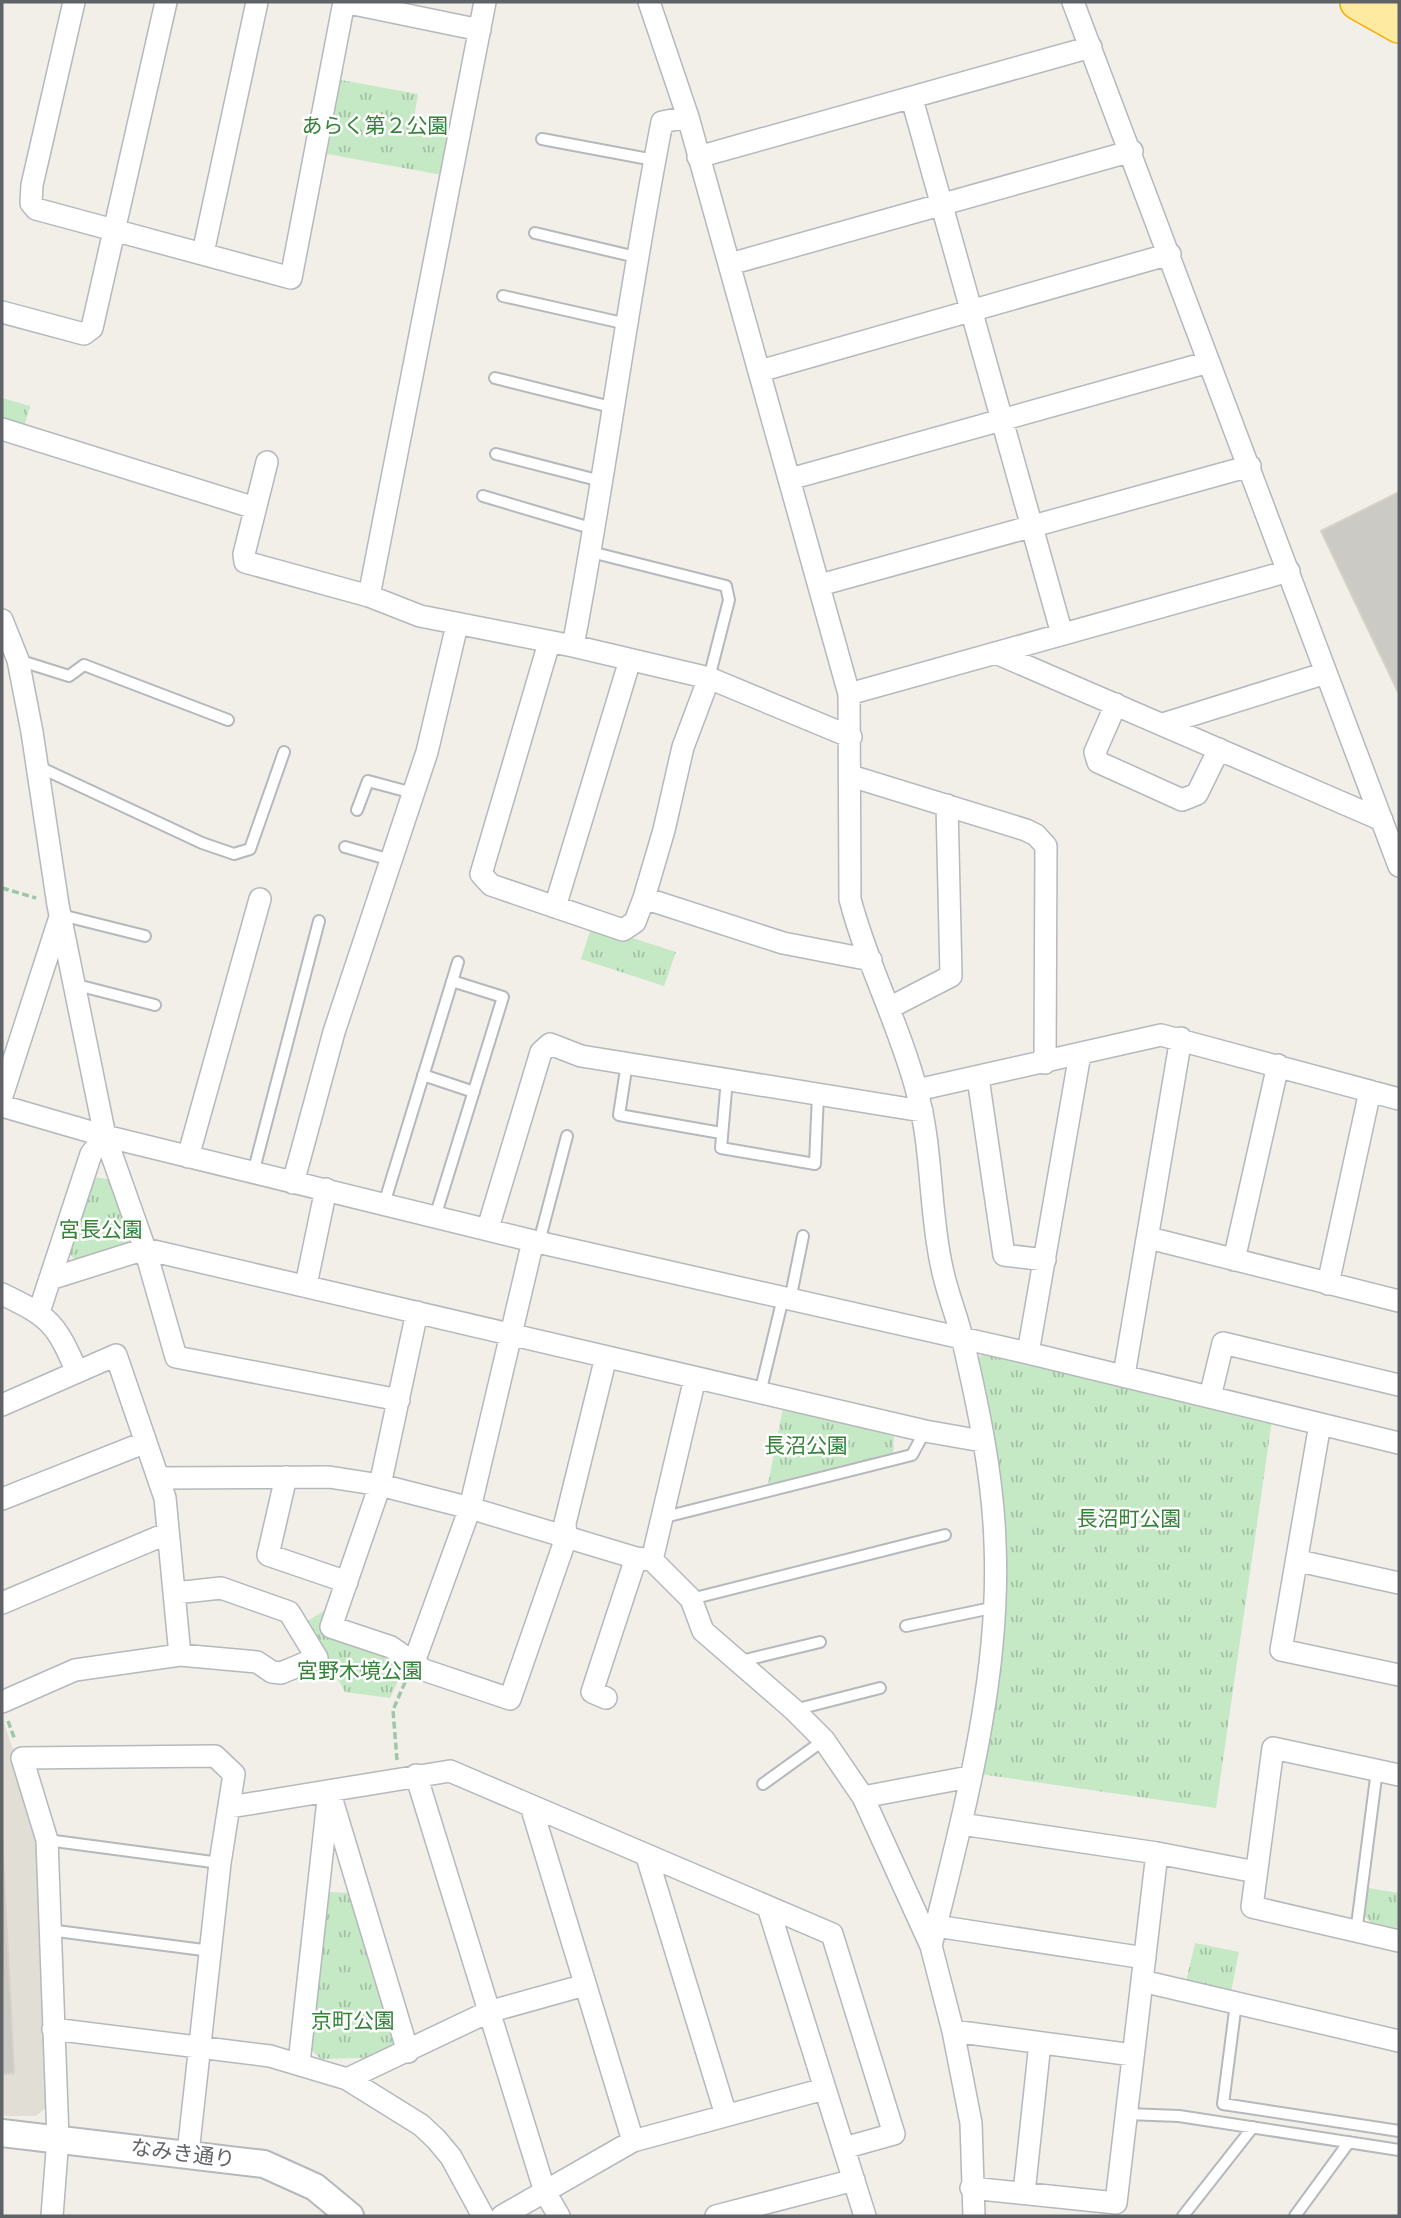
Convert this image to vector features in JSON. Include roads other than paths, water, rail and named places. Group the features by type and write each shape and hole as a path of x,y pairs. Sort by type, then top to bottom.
{"highway":[{"path":"1358,2 1399,24"}],"street":[{"path":"74,2 32,185 31,203 42,211 117,228 291,278 344,2 480,30"},
{"path":"2,312 84,334 92,328 117,228 166,2"},
{"path":"204,253 257,2"},
{"path":"369,596 485,2"},
{"path":"649,2 688,117 849,694 850,899 858,931 889,1008 919,1101 942,1268 963,1339 982,1441 995,1541 996,1607 986,1701 961,1824 933,1936"},
{"path":"1073,2 1132,151 1399,866"},
{"path":"698,157 1090,47"},
{"path":"912,99 1062,634"},
{"path":"573,646 591,552 636,257 662,122 688,117"},
{"path":"730,264 1132,151"},
{"path":"760,371 1170,254"},
{"path":"790,479 1209,362"},
{"path":"2,429 255,508"},
{"path":"267,462 244,554 245,562 369,596 420,616 573,646 709,678 851,737"},
{"path":"820,585 1250,466"},
{"path":"849,694 1289,571"},
{"path":"2,620 18,660 73,984 105,1136 145,1250 176,1357 399,1400"},
{"path":"293,1183 334,1032 427,752 457,625"},
{"path":"549,643 481,874 491,886 623,930 635,922 644,898 664,830 683,747 709,678"},
{"path":"996,653 1382,820"},
{"path":"555,907 630,660"},
{"path":"1163,724 1326,673"},
{"path":"1116,704 1094,752 1098,761 1182,800 1197,794 1219,749"},
{"path":"851,776 1026,830 1036,835 1045,846 1045,1063"},
{"path":"889,1008 951,976 947,805"},
{"path":"644,898 783,943 871,960"},
{"path":"188,1157 260,899"},
{"path":"2,1096 60,910"},
{"path":"488,1228 545,1046 550,1044 581,1056 818,1094 919,1101 978,1078 1149,1037 1181,1038 1399,1099"},
{"path":"1124,1375 1181,1038"},
{"path":"1028,1353 1080,1054"},
{"path":"1234,1260 1278,1065"},
{"path":"978,1078 1004,1255 1045,1260"},
{"path":"1328,1284 1370,1091"},
{"path":"2,1106 105,1136 488,1228 536,1242 1124,1375 1399,1443"},
{"path":"39,1312 90,1154 105,1136"},
{"path":"306,1285 326,1189"},
{"path":"1149,1238 1399,1301"},
{"path":"414,1662 470,1508 511,1334 536,1242"},
{"path":"50,1279 145,1250 306,1285 925,1431 982,1441"},
{"path":"2,1294 39,1312 60,1333 77,1372"},
{"path":"417,1312 380,1485 331,1627 391,1647 424,1670 510,1699 566,1538 565,1523 606,1357"},
{"path":"1210,1397 1223,1343 1399,1385"},
{"path":"2,1405 116,1355 165,1498 180,1655"},
{"path":"606,1698 592,1692 661,1518 695,1378"},
{"path":"1320,1424 1299,1561 1281,1650 1399,1675"},
{"path":"2,1499 146,1442"},
{"path":"286,1477 268,1555 347,1582"},
{"path":"158,1478 329,1477 380,1485 470,1508 644,1559 691,1599 704,1631 824,1740 863,1797 933,1936 971,2123 974,2216"},
{"path":"2,1603 168,1533"},
{"path":"1299,1561 1399,1583"},
{"path":"4,1710 75,1670 180,1655 257,1662 272,1672 281,1673 317,1658 289,1612 221,1588 175,1594"},
{"path":"1399,1775 1273,1748 1252,1907 1399,1941"},
{"path":"52,2216 58,2138 47,1840 22,1758 215,1756 234,1774 220,1863 188,2153"},
{"path":"230,1807 450,1771 832,1934 894,2134 844,2148"},
{"path":"408,1777 488,2011 545,2192 559,2216"},
{"path":"863,1797 969,1777"},
{"path":"329,1791 408,2052"},
{"path":"299,2063 329,1791"},
{"path":"531,1806 633,2141"},
{"path":"961,1824 1157,1853 1256,1872"},
{"path":"971,2188 1116,2203 1157,1853"},
{"path":"647,1857 726,2115"},
{"path":"768,1907 864,2216"},
{"path":"933,1936 1145,1958"},
{"path":"1142,1981 1399,2041"},
{"path":"347,2079 408,2052 488,2011 585,1985"},
{"path":"53,2029 202,2045 299,2063 347,2079 421,2125 436,2139 451,2157 483,2216"},
{"path":"953,2031 1133,2055"},
{"path":"1024,2193 1040,2043"},
{"path":"502,2216 633,2141 824,2089"},
{"name":"なみき通り","path":"2,2133 264,2164 315,2187 350,2216"},
{"path":"716,2216 854,2180"}],"lane":[{"path":"542,139 654,160"},
{"path":"535,233 636,257"},
{"path":"503,296 627,324"},
{"path":"495,378 611,407"},
{"path":"496,454 601,481"},
{"path":"483,496 594,529"},
{"path":"591,552 726,586 729,600 709,678"},
{"path":"18,660 69,676 84,665 228,720"},
{"path":"37,766 202,843 234,854 250,849 284,752"},
{"path":"357,810 368,780 413,793"},
{"path":"345,847 391,860"},
{"path":"60,910 145,936"},
{"path":"253,1173 319,921"},
{"path":"384,1204 458,962"},
{"path":"435,1217 503,997 452,981"},
{"path":"73,984 155,1005"},
{"path":"627,1063 619,1115 721,1133"},
{"path":"423,1075 474,1092"},
{"path":"727,1079 721,1148 816,1164 818,1094"},
{"path":"536,1242 568,1136"},
{"path":"760,1392 803,1236"},
{"path":"661,1518 912,1455 925,1431"},
{"path":"691,1599 945,1535"},
{"path":"906,1626 996,1607"},
{"path":"736,1662 820,1642"},
{"path":"794,1710 880,1688"},
{"path":"763,1784 824,1740"},
{"path":"1356,1933 1377,1770"},
{"path":"47,1840 220,1863"},
{"path":"49,1930 211,1951"},
{"path":"1236,2003 1223,2104 1399,2131"},
{"path":"1126,2115 1179,2116 1399,2150"},
{"path":"1182,2216 1253,2127"},
{"path":"1295,2216 1349,2142"}],"park label":[{"name":"あらく第２公園","path":"375,125"},
{"name":"宮長公園","path":"101,1229"},
{"name":"長沼公園","path":"806,1445"},
{"name":"長沼町公園","path":"1129,1518"},
{"name":"宮野木境公園","path":"360,1670"},
{"name":"京町公園","path":"353,2020"}]}
